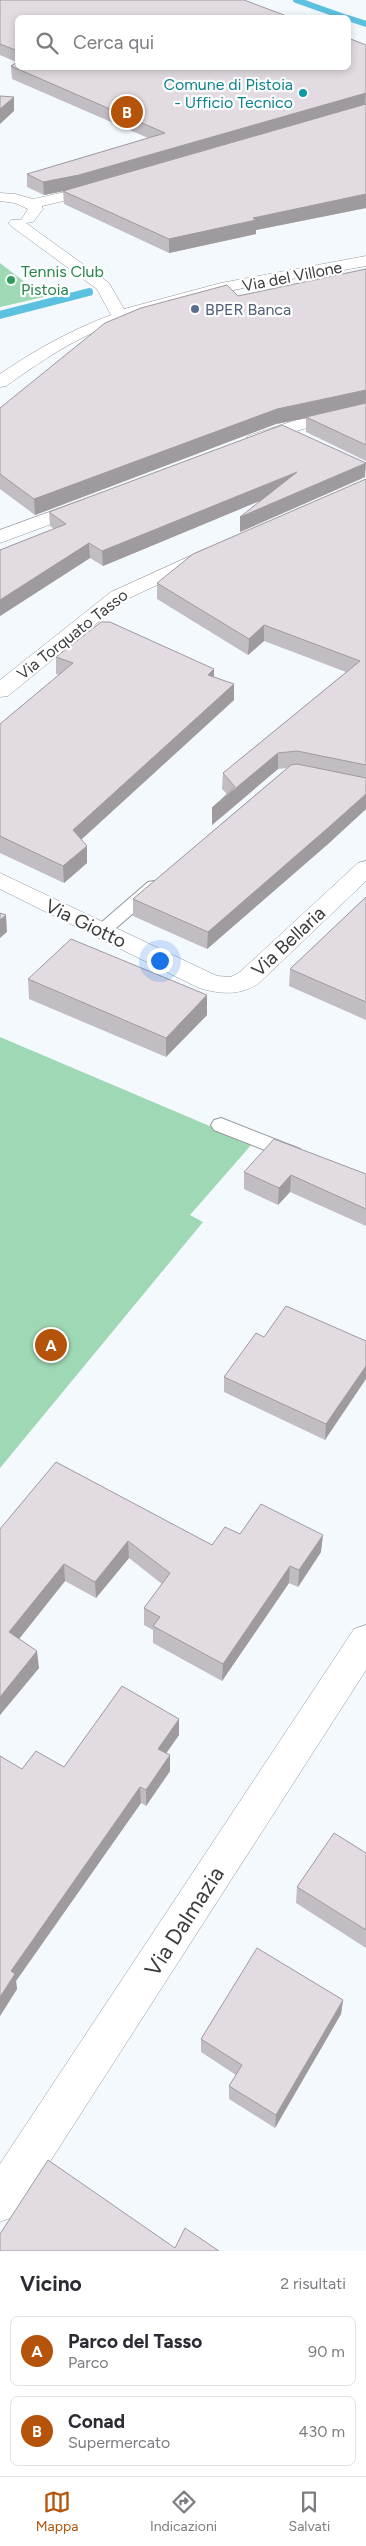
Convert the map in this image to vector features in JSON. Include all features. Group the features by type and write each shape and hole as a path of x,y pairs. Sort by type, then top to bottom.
{"street":[{"path":"32,204 119,183"},
{"path":"0,197 16,198 32,204 36,209 31,217 16,223 0,225"},
{"path":"16,223 103,286 154,305"},
{"name":"Via del Villone","path":"0,382 34,356 119,315 154,305 366,261"},
{"path":"103,286 119,315"},
{"path":"235,448 283,430 366,411"},
{"path":"283,430 308,442"},
{"path":"0,537 98,501"},
{"name":"Via Torquato Tasso","path":"0,691 118,596 221,548"},
{"name":"Via Bellaria","path":"200,979 219,985 231,986 241,984 366,868"},
{"name":"Via Giotto","path":"0,880 200,979"},
{"name":"Via Dalmazia","path":"0,2201 366,1640"}],"lane":[{"path":"102,931 171,872"},
{"path":"221,1125 313,1162"}],"green space":[{"name":"Tennis Club Pistoia","path":"0,263 44,297 0,307"},
{"path":"0,1037 252,1144 190,1215 203,1222 0,1468"}],"building":[{"path":"0,0 244,0 284,15 15,15 15,50 0,44"},
{"path":"351,39 366,45 366,93 79,175 43,182 27,174 165,133 20,70 351,70"},
{"path":"0,96 14,97 0,109"},
{"path":"366,104 366,194 253,218 256,220 169,239 63,191"},
{"path":"366,269 366,390 277,409 34,499 0,474 0,408 105,323 141,308 227,285 238,296"},
{"path":"366,403 366,445 306,417"},
{"path":"282,425 366,463 240,517 297,472 102,551 89,543 0,600 0,550 66,524 49,512"},
{"path":"366,479 366,765 297,751 278,753 212,808 235,787 223,773 360,661 264,625 249,639 157,583 193,554"},
{"path":"101,622 110,622 214,669 208,675 234,684 73,830 87,846 63,866 0,836 0,724 73,663 56,657"},
{"path":"297,764 366,778 366,794 208,932 133,899 291,765"},
{"path":"366,897 366,1002 290,969"},
{"path":"0,913 6,915 0,920"},
{"path":"71,939 207,995 166,1038 28,979"},
{"path":"274,1139 366,1174 366,1209 291,1175 279,1188 244,1172"},
{"path":"286,1306 366,1341 366,1366 326,1424 224,1377 256,1333 264,1337"},
{"path":"56,1462 212,1545 225,1527 240,1534 261,1504 323,1535 299,1570 290,1566 223,1664 153,1626 160,1617 144,1608 170,1573 128,1541 95,1582 64,1564 9,1632 37,1651 0,1697 0,1529"},
{"path":"122,1686 179,1719 158,1749 170,1755 146,1790 140,1787 11,1971 15,1974 0,1997 0,1756 22,1769 36,1751 64,1767"},
{"path":"334,1833 366,1853 366,1930 297,1887"},
{"path":"257,1948 343,2000 276,2115 229,2086 242,2065 201,2039"},
{"path":"48,2160 175,2248 185,2228 219,2251 0,2251 0,2234"}],"waterway":[{"path":"296,0 338,15"},
{"path":"351,19 366,24"},
{"path":"0,315 89,292"}],"place":[{"name":"Comune di Pistoia - Ufficio Tecnico","path":"303,93"},
{"name":"Conad","path":"127,112"},
{"name":"Tennis Club Pistoia","path":"11,280"},
{"name":"BPER Banca","path":"195,309"},
{"name":"Parco del Tasso","path":"51,1345"}]}
